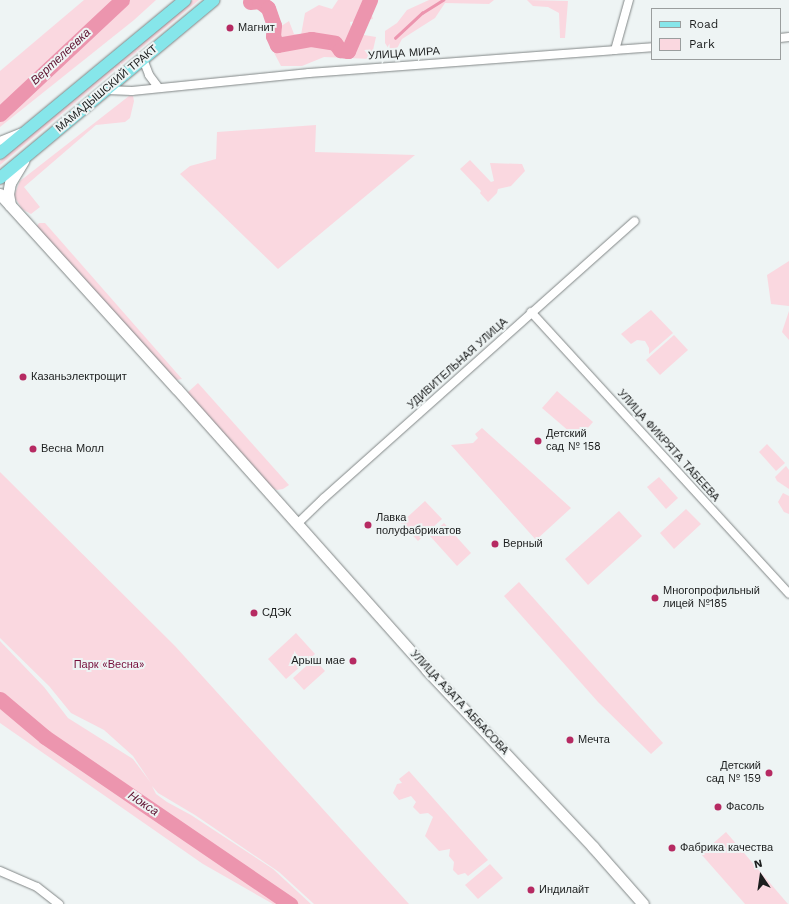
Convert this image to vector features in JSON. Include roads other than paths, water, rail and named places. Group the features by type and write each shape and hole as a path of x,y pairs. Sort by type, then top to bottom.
{"main road":[{"name":"МАМАДЫШСКИЙ ТРАКТ","path":"0,153 185,0"},
{"name":"МАМАДЫШСКИЙ ТРАКТ","path":"0,178 214,0"}],"street":[{"path":"615,50 629,0"},
{"name":"УЛИЦА МИРА","path":"106,90 132,90 308,73 651,47"},
{"path":"143,59 149,75 158,87"},
{"path":"0,141 30,128"},
{"path":"5,204 10,183 27,155"},
{"name":"УЛИЦА АЗАТА АББАСОВА","path":"0,194 5,204 178,389 427,670 593,847 643,904"},
{"name":"УДИВИТЕЛЬНАЯ УЛИЦА","path":"297,524 531,312 635,221"},
{"name":"УЛИЦА ФИКРЯТА ТАБЕЕВА","path":"531,312 789,594"},
{"path":"0,871 36,887 58,904"}],"waterway":[{"name":"Вертелеевка","path":"0,114 122,0"},
{"name":"Вертелеевка","path":"250,2 259,1 268,8 274,25 273,36 277,45 311,39 335,43 340,50 348,51 370,0"},
{"path":"395,38 422,13 443,0"},
{"name":"Нокса","path":"0,699 45,737 290,904"}],"place":[{"name":"Магнит","path":"230,28"},
{"name":"Казаньэлектрощит","path":"23,377"},
{"name":"Детский сад № 158","path":"538,441"},
{"name":"Весна Молл","path":"33,449"},
{"name":"Лавка полуфабрикатов","path":"368,525"},
{"name":"Верный","path":"495,544"},
{"name":"Многопрофильный лицей №185","path":"655,598"},
{"name":"СДЭК","path":"254,613"},
{"name":"Арыш мае","path":"353,661"},
{"name":"Мечта","path":"570,740"},
{"name":"Детский сад № 159","path":"769,773"},
{"name":"Фасоль","path":"718,807"},
{"name":"Фабрика качества","path":"672,848"},
{"name":"Индилайт","path":"531,890"}],"park label":[{"name":"Парк «Весна»","path":"109,665"}]}
